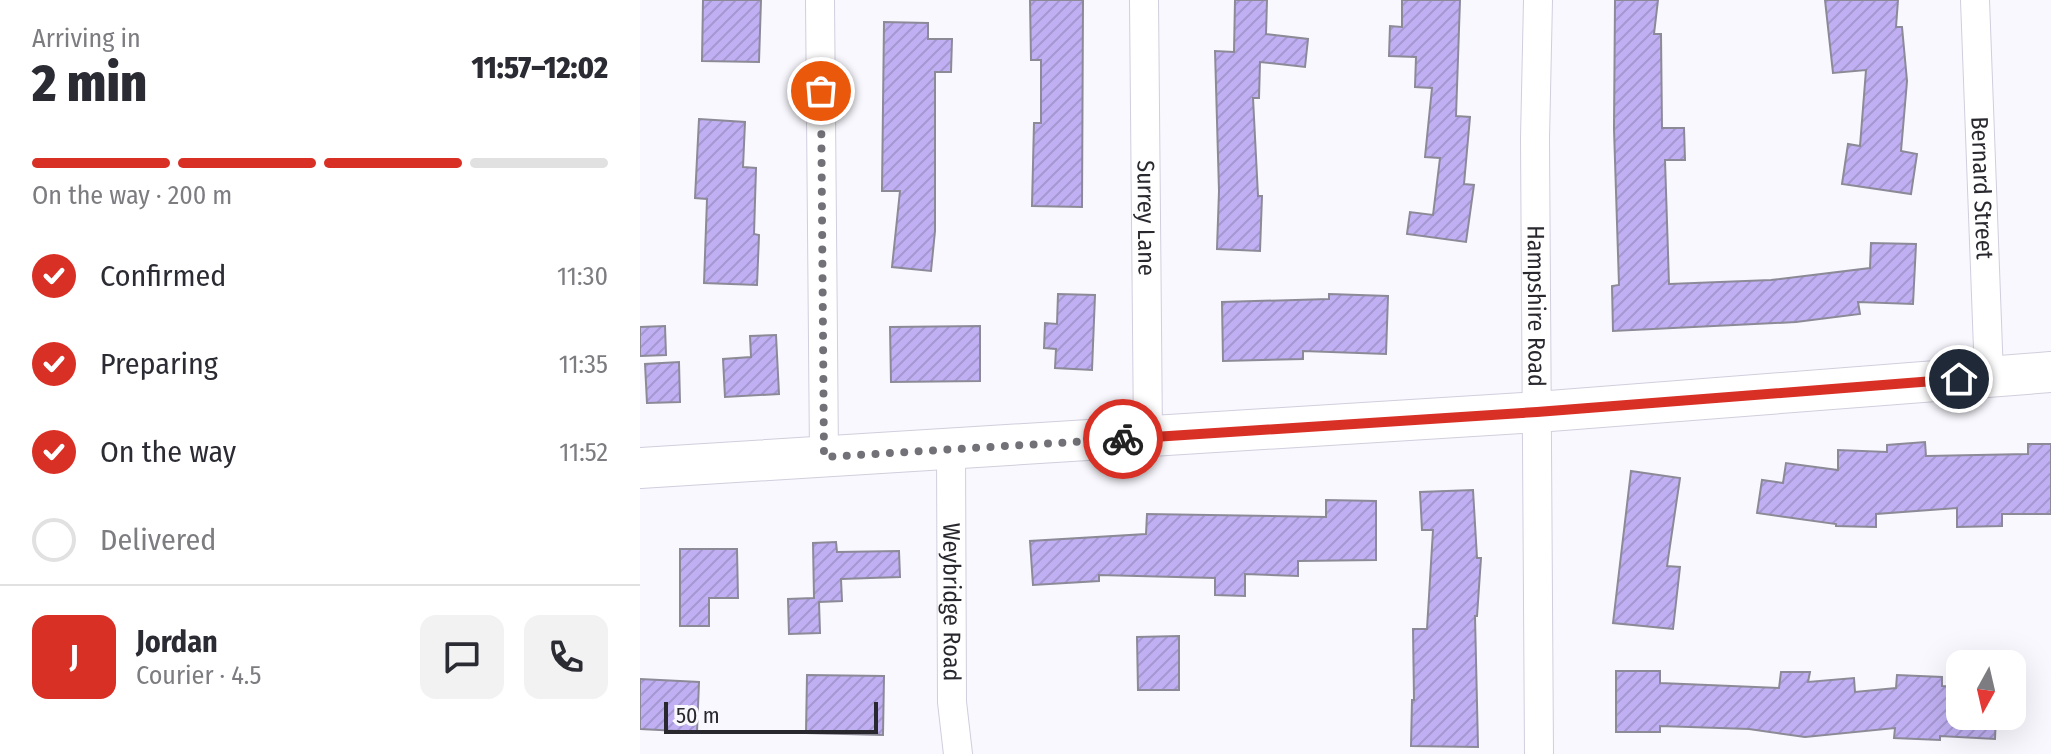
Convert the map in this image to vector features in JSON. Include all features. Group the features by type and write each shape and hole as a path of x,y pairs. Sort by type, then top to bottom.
{"street":[{"path":"820,0 824,457"},
{"name":"Surrey Lane","path":"1144,0 1148,437"},
{"name":"Hampshire Road","path":"1538,0 1535,139 1539,754"},
{"name":"Bernard Street","path":"1975,0 1989,376"},
{"path":"640,468 1537,412 2051,372"},
{"name":"Weybridge Road","path":"951,450 952,702 958,754"}],"building":[{"path":"703,0 761,0 759,62 702,61"},
{"path":"1030,0 1083,0 1082,207 1032,206 1034,123 1041,123 1041,60 1031,60"},
{"path":"1235,0 1267,0 1266,34 1308,39 1305,67 1260,62 1259,98 1253,98 1258,196 1262,196 1260,251 1217,249 1219,191 1215,51 1234,52"},
{"path":"1402,0 1460,0 1456,116 1470,117 1464,184 1474,185 1466,242 1407,234 1410,212 1433,215 1440,158 1425,157 1432,88 1415,87 1416,57 1389,56 1390,26 1402,27"},
{"path":"1615,0 1658,0 1654,34 1661,34 1662,128 1684,128 1685,160 1665,160 1669,284 1771,280 1870,268 1871,243 1916,244 1913,304 1858,302 1860,314 1796,322 1613,331 1612,286 1619,285 1614,129"},
{"path":"1825,0 1898,0 1896,27 1902,27 1907,81 1901,151 1917,154 1911,194 1842,184 1848,144 1860,146 1866,70 1833,73"},
{"path":"884,22 928,23 928,39 952,39 951,72 935,72 935,231 931,271 892,267 900,191 882,191"},
{"path":"699,119 745,122 743,167 756,168 754,234 759,235 757,285 704,283 707,199 695,198"},
{"path":"1058,294 1095,295 1092,370 1055,368 1056,349 1044,348 1045,323 1057,324"},
{"path":"1329,294 1388,296 1386,354 1303,351 1303,359 1223,361 1222,302 1329,299"},
{"path":"665,326 666,355 640,356 640,327"},
{"path":"980,326 980,381 891,382 890,327"},
{"path":"776,335 779,394 725,397 723,359 751,357 750,336"},
{"path":"679,362 680,402 647,403 645,364"},
{"path":"1925,442 1926,456 2028,454 2028,444 2051,444 2051,514 2002,514 2002,526 1957,527 1957,508 1876,514 1876,527 1836,526 1757,513 1762,480 1783,483 1786,463 1838,470 1838,450 1887,452 1887,445"},
{"path":"1631,471 1680,478 1667,566 1680,567 1673,629 1613,623"},
{"path":"1473,490 1477,558 1481,558 1475,616 1478,747 1411,746 1413,629 1427,629 1433,530 1422,530 1420,492"},
{"path":"1326,500 1376,501 1376,560 1298,561 1298,576 1245,574 1245,596 1215,595 1215,578 1099,575 1099,581 1033,585 1030,541 1146,534 1147,514 1326,517"},
{"path":"836,542 837,552 899,551 900,577 841,579 842,601 819,602 820,633 789,634 788,599 814,598 813,543"},
{"path":"680,549 737,549 738,598 709,598 709,626 680,626"},
{"path":"1179,636 1179,690 1138,690 1137,637"},
{"path":"1616,671 1660,671 1660,683 1779,688 1781,672 1810,672 1808,682 1854,678 1855,692 1896,688 1897,675 1942,677 1942,686 1946,686 1946,730 1995,730 1995,739 1940,736 1940,740 1894,738 1895,728 1805,737 1749,729 1660,726 1660,732 1616,732"},
{"path":"807,675 884,676 883,735 806,733"},
{"path":"640,679 699,682 697,732 640,729"}],"way so far":[{"path":"821,91 824,457 1123,439"}],"route":[{"path":"1123,439 1537,412 1959,379"}]}
